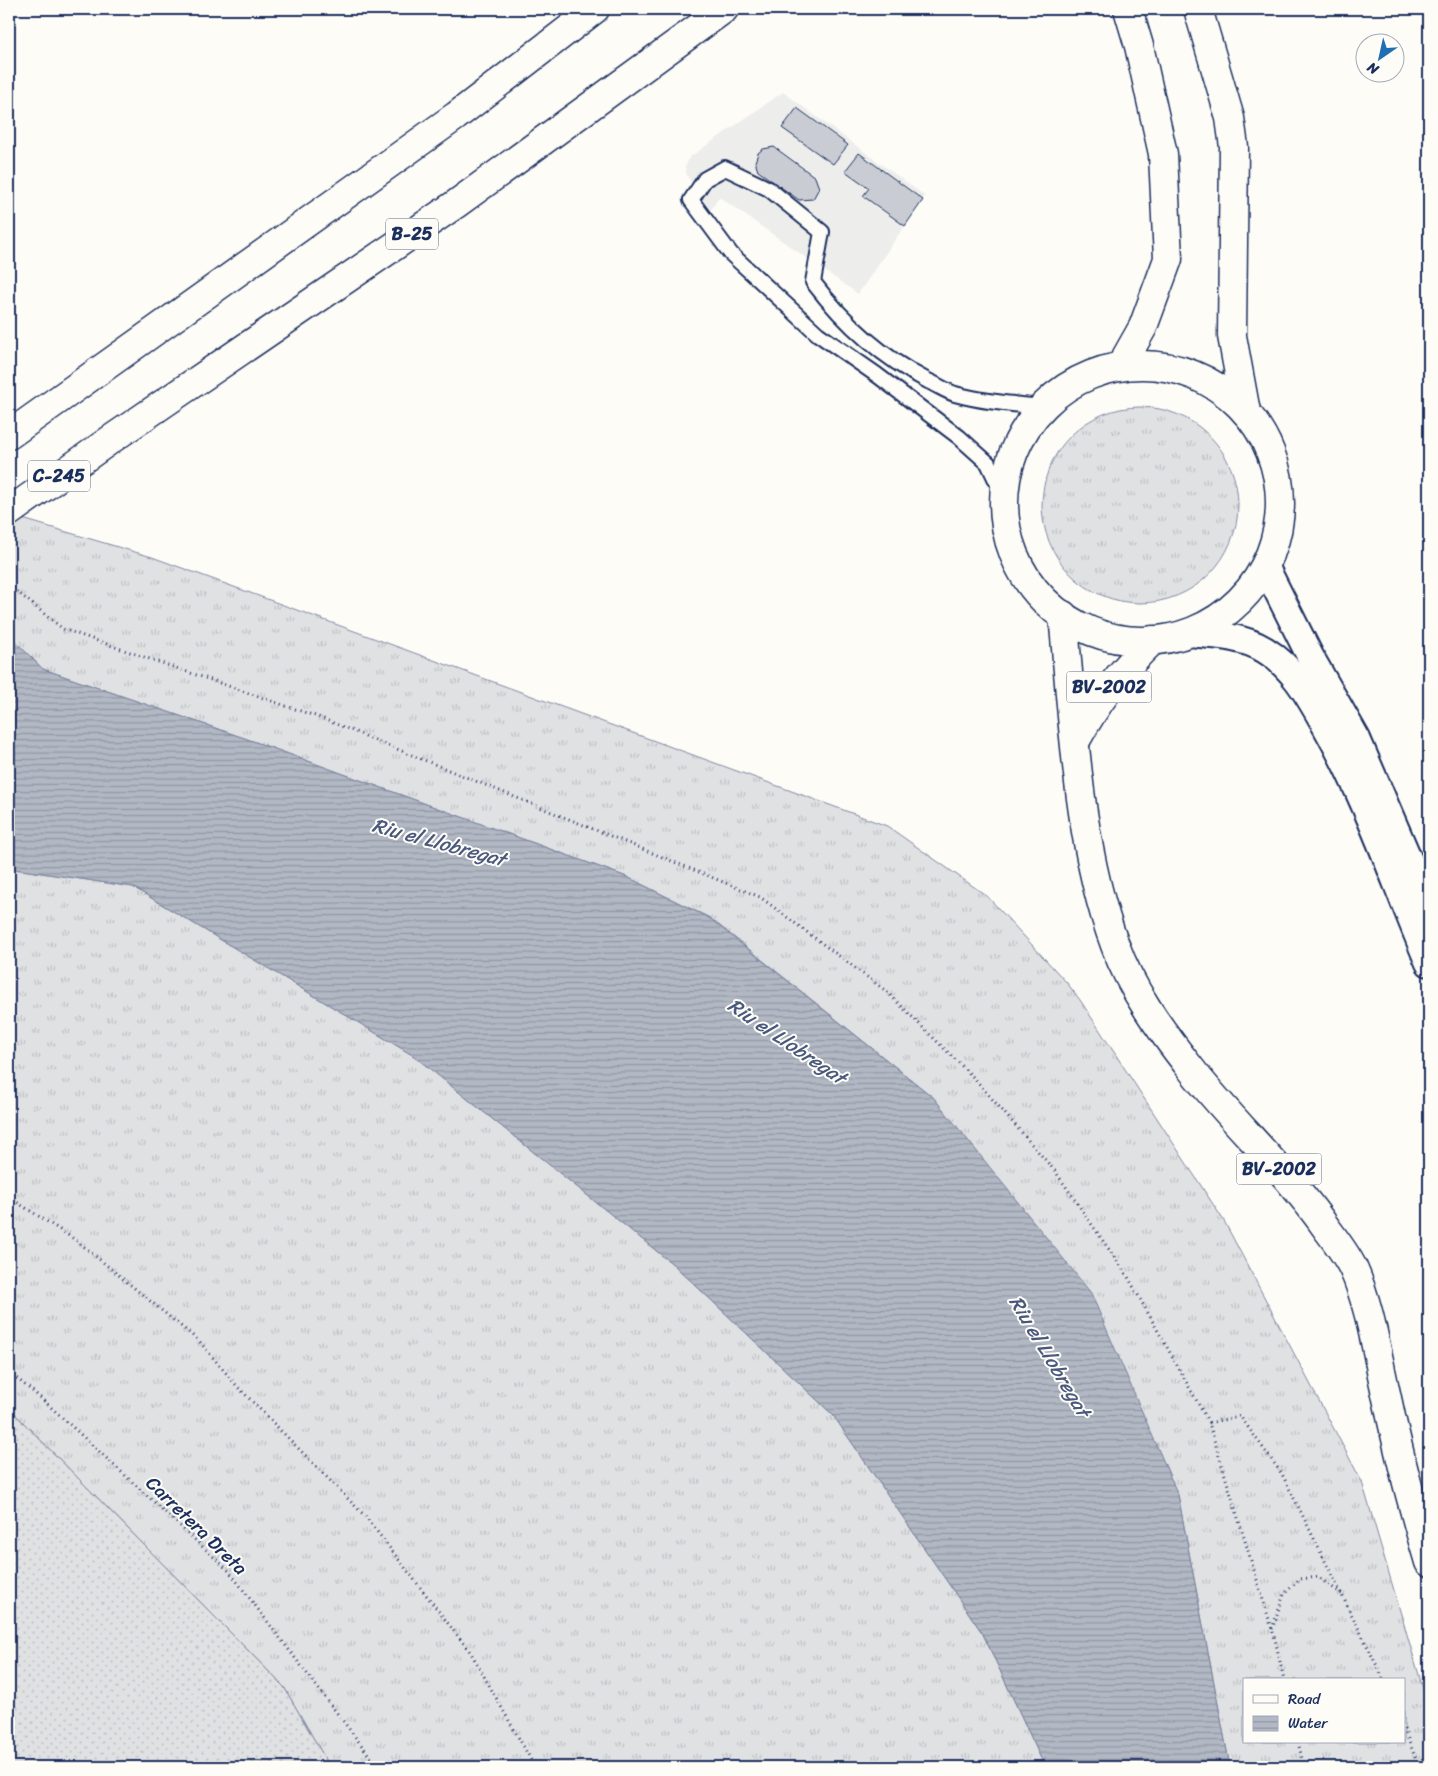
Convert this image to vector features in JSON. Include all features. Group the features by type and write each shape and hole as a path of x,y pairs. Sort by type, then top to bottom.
{"main road":[{"path":"9,435 456,116 595,9"},
{"path":"717,15 735,9"},
{"path":"1121,366 1143,328 1168,260 1163,154 1128,9"},
{"path":"1198,9 1230,118 1234,147 1232,336 1246,412"},
{"name":"B-25","path":"110,440 456,204 717,15"},
{"path":"1152,365 1182,371 1224,391 1246,412 1268,447 1279,486 1278,527 1265,566 1253,585 1237,602 1209,623 1188,633 1154,640 1122,639 1106,635 1090,630 1062,614 1033,586 1019,563 1009,538 1004,497 1009,464 1017,444 1042,407 1078,380 1121,366 1152,365"},
{"name":"C-245","path":"9,512 110,440"},
{"name":"BV-2002","path":"1062,614 1087,837 1105,915 1115,947 1136,988 1164,1034 1194,1072 1313,1208 1352,1268 1372,1330 1393,1428 1429,1562"},
{"name":"BV-2002","path":"1076,742 1103,694 1125,668 1154,640"}],"street":[{"path":"1265,566 1303,642 1357,739 1429,907"},
{"path":"1188,633 1231,637 1264,649 1288,668 1301,684 1348,765 1429,963"}],"lane":[{"path":"1004,497 988,463 959,437 877,375 818,334 731,254 691,200 705,179 725,168 769,189 822,232 813,282 835,311 868,342 912,372 954,394 996,402 1042,407"}],"path":[{"path":"9,585 63,629 321,718 760,897 886,991 974,1078 1054,1171 1128,1277 1209,1423 1272,1630 1284,1678"},
{"path":"9,1197 77,1241 198,1341 236,1385 365,1516 470,1653 516,1729 536,1767"},
{"name":"Carretera Dreta","path":"9,1372 42,1399 229,1571 378,1767"},
{"path":"1209,1423 1240,1416 1282,1474 1383,1678"},
{"path":"1272,1630 1284,1594 1300,1579 1318,1577 1344,1596"},
{"path":"1406,1735 1419,1767"},
{"path":"1298,1744 1304,1767"}],"shaded area":[{"path":"783,92 925,196 858,294 719,197 711,210 696,192 687,175 685,167 690,157"}],"green space":[{"path":"1150,407 1178,414 1195,423 1210,435 1222,450 1231,467 1237,486 1237,524 1231,543 1222,560 1210,575 1195,587 1178,596 1159,602 1130,603 1102,596 1085,587 1070,575 1058,560 1049,543 1043,524 1042,495 1049,467 1058,450 1070,435 1085,423 1102,414 1121,408"},
{"path":"9,515 152,557 887,826 987,896 1067,983 1080,1000 1224,1221 1362,1482 1429,1709 1429,1767 1230,1767 1178,1495 934,1098 710,918 627,877 250,740 43,669 9,635"},
{"path":"9,868 133,887 414,1056 674,1265 833,1415 983,1634 1045,1767 330,1767 284,1687 9,1408"},
{"path":"9,1408 284,1687 330,1767 9,1767"}],"water":[{"name":"Riu el Llobregat","path":"9,635 43,669 250,740 627,877 709,918 934,1098 1091,1293 1178,1495 1230,1767 1045,1767 983,1634 833,1415 674,1265 414,1056 133,887 9,868"}],"building":[{"path":"797,108 848,145 833,164 782,128"},
{"path":"774,147 815,177 819,188 813,199 799,200 758,171 755,162 758,153 763,149"},
{"path":"859,153 923,200 905,226 863,196 869,188 845,171"}]}
